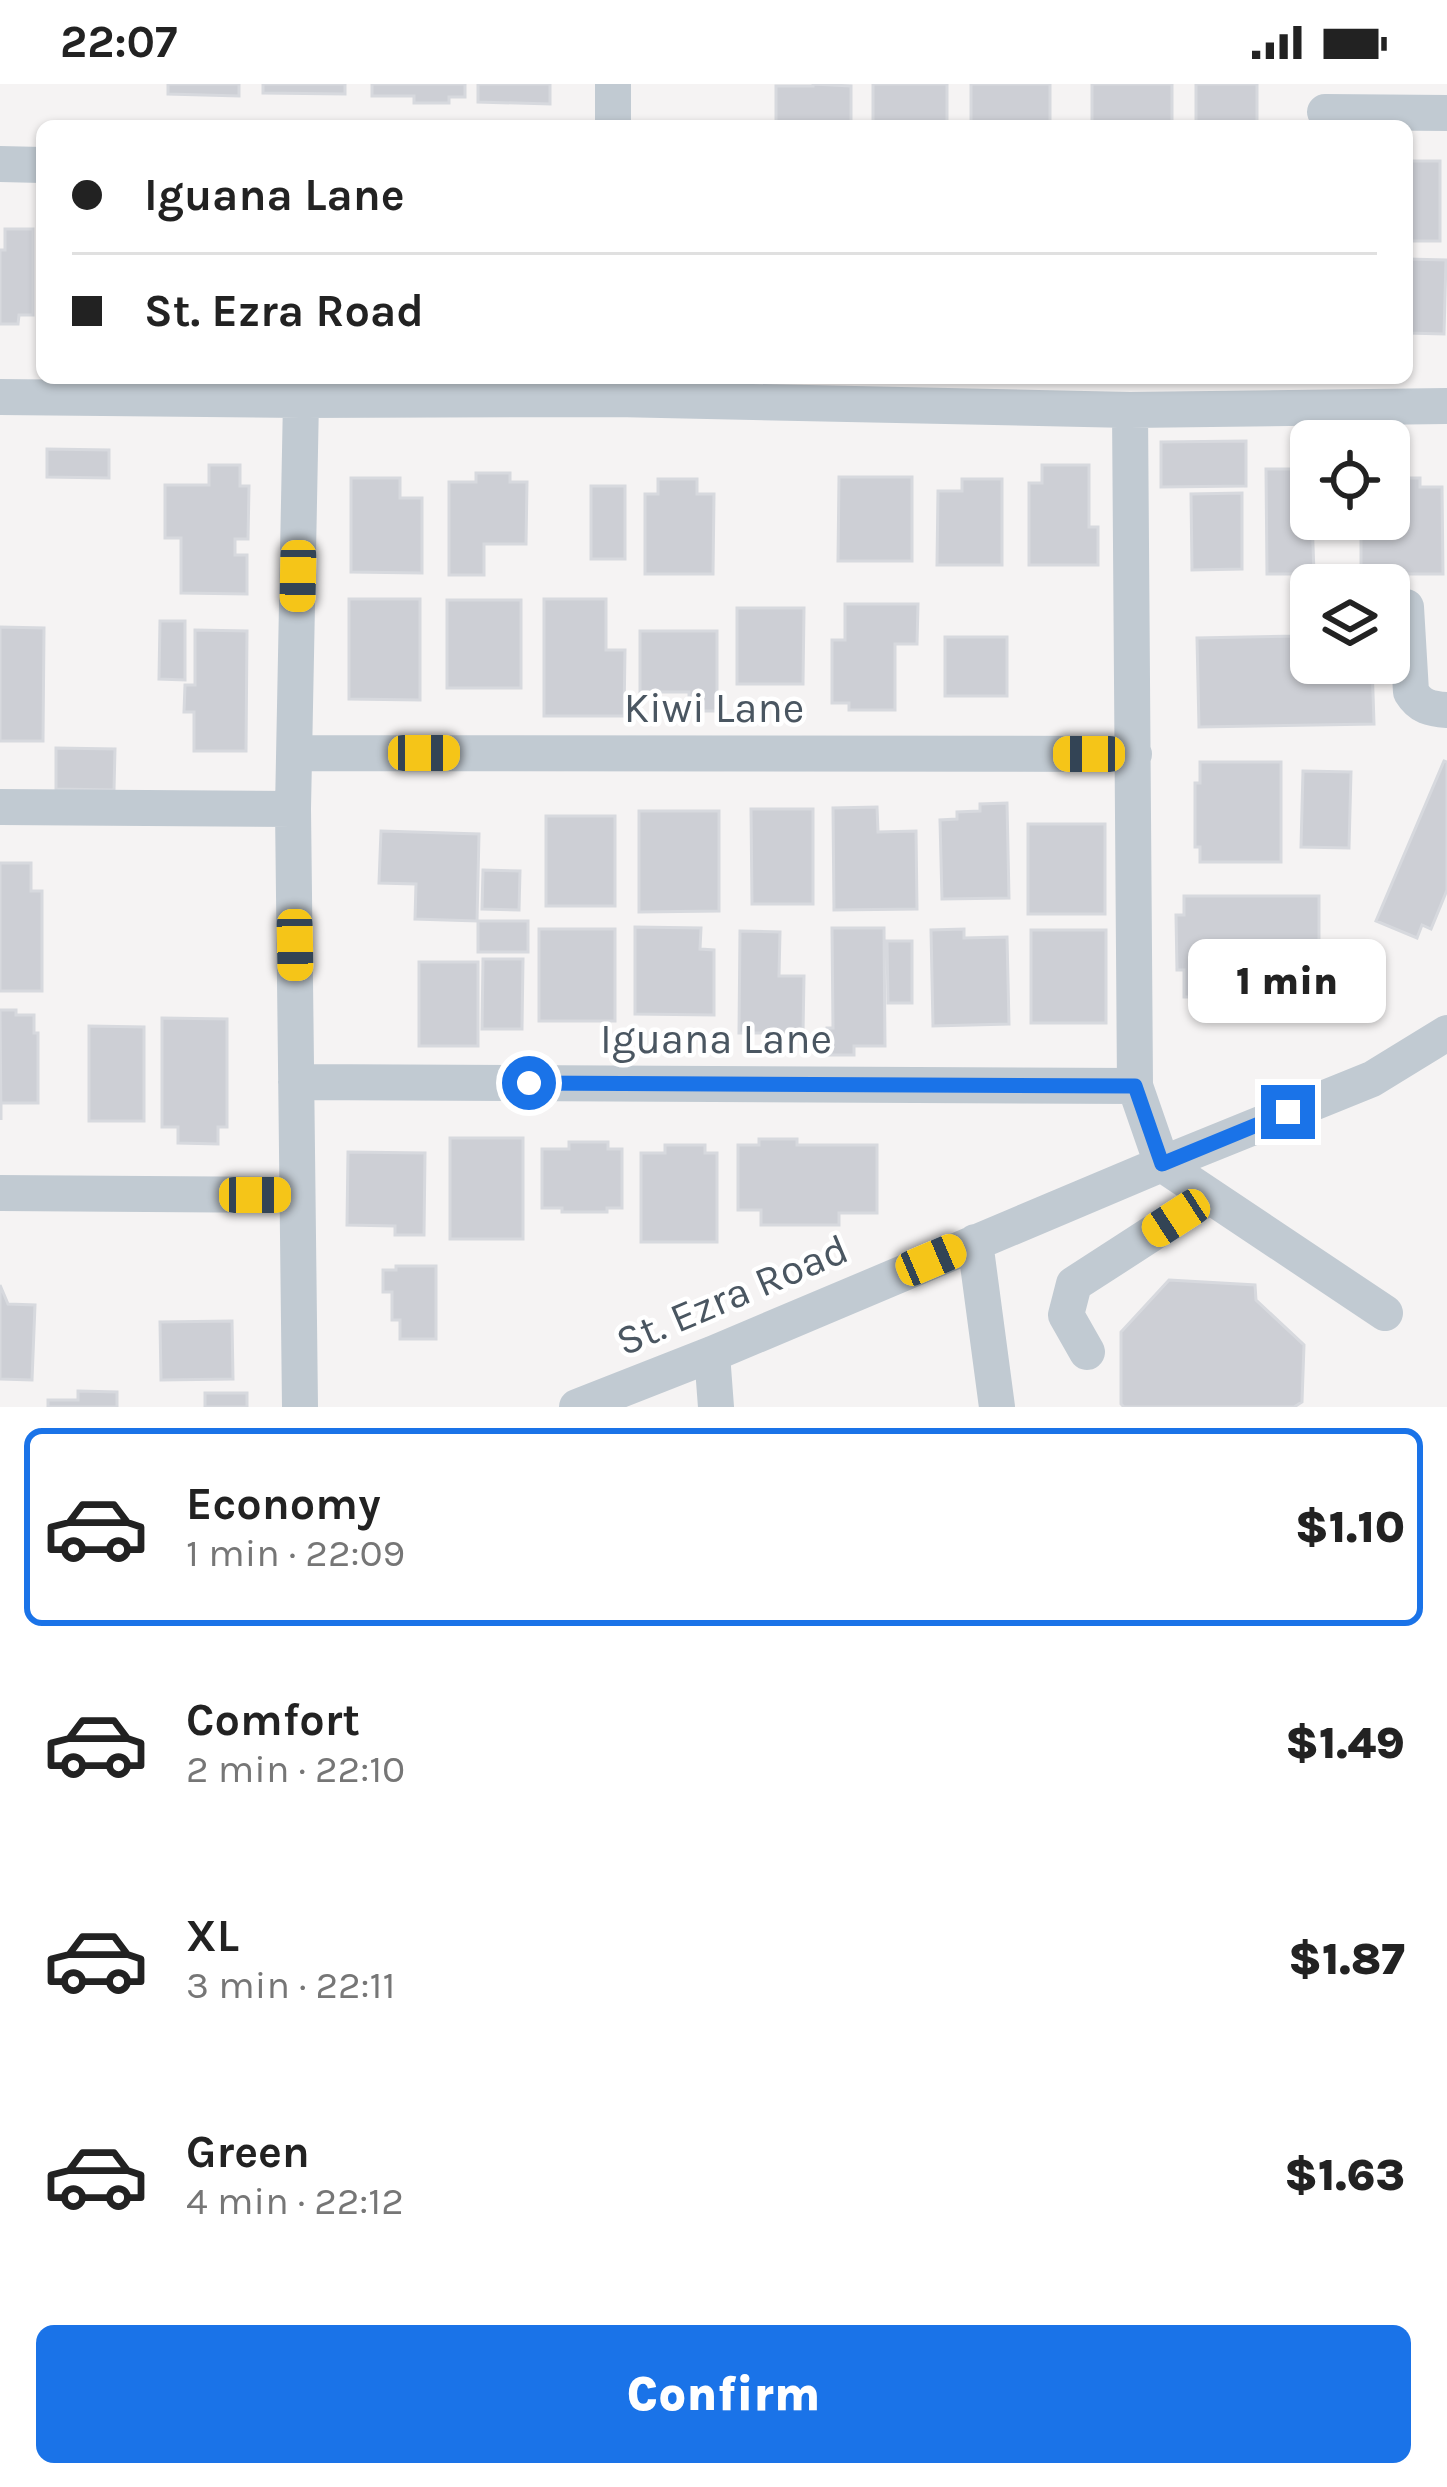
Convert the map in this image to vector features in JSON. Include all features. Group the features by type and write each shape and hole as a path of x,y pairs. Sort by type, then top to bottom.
{"street":[{"path":"613,84 613,120"},
{"path":"1325,107 1447,113"},
{"path":"0,164 36,165"},
{"path":"0,397 301,400 616,389 1130,410 1325,394 1447,406"},
{"path":"300,1407 293,809 301,400"},
{"path":"1130,410 1135,1086 1162,1164 1385,1313"},
{"path":"1410,675 1417,702 1447,710"},
{"name":"Kiwi Lane","path":"295,753 1134,754"},
{"path":"0,807 293,809"},
{"name":"St. Ezra Road","path":"577,1407 1372,1078 1447,1033"},
{"name":"Iguana Lane","path":"296,1082 1135,1086"},
{"path":"0,1192 297,1195"},
{"path":"1087,1352 1066,1315 1074,1284 1210,1196"},
{"path":"975,1241 997,1407"},
{"path":"712,1354 716,1407"}],"building":[{"path":"168,84 239,84 239,96 168,94"},
{"path":"263,84 345,84 345,94 263,93"},
{"path":"372,84 465,84 465,97 449,97 449,103 414,103 414,96 372,96"},
{"path":"478,84 550,84 550,104 478,102"},
{"path":"873,84 947,84 947,120 873,120"},
{"path":"971,84 1050,84 1050,120 971,120"},
{"path":"1092,84 1172,84 1172,120 1092,120"},
{"path":"1196,84 1257,84 1257,120 1196,120"},
{"path":"776,86 851,86 851,120 776,120"},
{"path":"1413,161 1440,161 1440,241 1413,241"},
{"path":"5,229 33,229 33,315 19,315 18,324 0,324 0,250 5,250"},
{"path":"1413,259 1446,260 1444,334 1413,333"},
{"path":"1246,441 1246,486 1161,487 1161,442"},
{"path":"47,449 109,450 109,478 47,477"},
{"path":"209,465 240,465 240,486 249,486 248,539 235,539 235,555 247,555 247,594 181,593 181,538 165,538 165,485 209,485"},
{"path":"1042,465 1089,465 1089,527 1098,527 1098,565 1029,565 1029,483 1042,483"},
{"path":"1266,469 1290,469 1290,540 1313,540 1314,564 1290,564 1290,574 1267,574"},
{"path":"476,473 510,473 510,482 527,482 526,544 484,544 484,575 449,575 449,482 476,482"},
{"path":"839,477 912,477 912,561 838,561"},
{"path":"351,478 400,478 400,498 422,498 422,573 351,572"},
{"path":"1410,478 1420,478 1420,487 1442,487 1443,574 1410,574 1410,564 1361,564 1361,540 1410,540"},
{"path":"658,479 697,479 697,494 714,494 713,574 645,574 645,494 658,494"},
{"path":"962,479 1002,479 1002,565 937,565 938,491 962,491"},
{"path":"591,486 625,486 625,559 591,559"},
{"path":"1242,493 1242,569 1192,570 1191,494"},
{"path":"349,599 420,599 420,700 349,699"},
{"path":"544,599 606,599 606,650 625,650 624,716 544,716"},
{"path":"447,600 521,600 521,688 447,688"},
{"path":"845,604 918,604 917,644 895,644 895,710 849,710 849,703 832,703 832,640 845,640"},
{"path":"737,608 804,608 803,684 737,684"},
{"path":"160,621 185,621 185,680 159,679"},
{"path":"0,627 44,628 43,741 0,741"},
{"path":"195,630 247,631 246,751 194,751 194,712 184,712 185,685 195,685"},
{"path":"640,631 717,631 717,711 689,711 689,692 640,692"},
{"path":"1290,636 1290,684 1373,684 1374,724 1199,727 1197,638"},
{"path":"945,637 1007,637 1007,696 945,696"},
{"path":"56,748 115,749 114,790 56,789"},
{"path":"1444,761 1447,890 1431,929 1422,925 1417,938 1376,921"},
{"path":"1200,762 1281,762 1281,862 1200,862 1200,847 1195,847 1195,783 1200,783"},
{"path":"1303,771 1351,772 1349,848 1301,847"},
{"path":"1007,803 1009,898 942,899 940,820 957,819 957,812 980,811 980,804"},
{"path":"877,807 878,832 916,831 917,909 834,910 833,808"},
{"path":"751,809 813,809 813,904 752,904"},
{"path":"639,811 719,811 719,911 639,912"},
{"path":"546,816 615,816 615,906 546,906"},
{"path":"1028,824 1105,824 1105,914 1028,914"},
{"path":"381,831 479,834 477,921 415,919 416,884 379,883"},
{"path":"0,863 31,863 31,891 42,891 42,991 0,991"},
{"path":"483,870 520,871 519,910 482,909"},
{"path":"1184,896 1319,896 1319,977 1309,977 1309,997 1184,997 1184,970 1177,970 1176,915 1184,915"},
{"path":"478,921 528,921 528,952 478,952"},
{"path":"635,927 701,928 700,949 714,950 714,1015 635,1014"},
{"path":"832,928 884,928 885,1046 854,1046 854,1055 827,1055 827,1028 833,1028"},
{"path":"539,929 615,929 615,1021 539,1021"},
{"path":"964,929 964,938 1007,937 1009,1024 933,1026 931,930"},
{"path":"1031,930 1106,930 1106,1023 1031,1023"},
{"path":"740,931 780,932 779,976 804,976 803,1033 739,1033"},
{"path":"887,941 912,941 912,1003 888,1003"},
{"path":"483,959 523,959 522,1029 482,1029"},
{"path":"419,962 478,962 478,1046 419,1046"},
{"path":"0,1010 34,1015 34,1033 38,1033 38,1103 1,1103 1,1120"},
{"path":"162,1018 227,1019 227,1127 218,1127 218,1144 178,1143 178,1127 162,1127"},
{"path":"89,1026 144,1027 144,1121 89,1121"},
{"path":"450,1138 523,1138 523,1239 450,1239"},
{"path":"759,1139 797,1139 797,1145 877,1145 877,1213 839,1213 839,1225 761,1225 761,1210 738,1210 738,1145 759,1145"},
{"path":"569,1142 608,1142 608,1149 622,1149 622,1208 562,1212 562,1208 542,1208 542,1149 569,1149"},
{"path":"665,1145 705,1145 705,1153 717,1153 717,1242 641,1242 641,1153 665,1153"},
{"path":"348,1152 425,1153 424,1235 395,1235 395,1226 347,1225"},
{"path":"396,1266 436,1266 436,1339 400,1339 400,1320 392,1320 392,1292 383,1292 383,1270 396,1270"},
{"path":"1169,1280 1255,1285 1256,1300 1304,1345 1302,1402 1294,1407 1124,1407 1121,1332"},
{"path":"0,1285 8,1304 35,1305 32,1380 0,1379"},
{"path":"232,1321 233,1379 161,1380 160,1322"},
{"path":"78,1391 117,1392 117,1407 48,1407 48,1400 78,1400"},
{"path":"205,1393 247,1393 247,1407 205,1407"}],"route":[{"path":"529,1083 1135,1086 1162,1164 1288,1112"}]}
